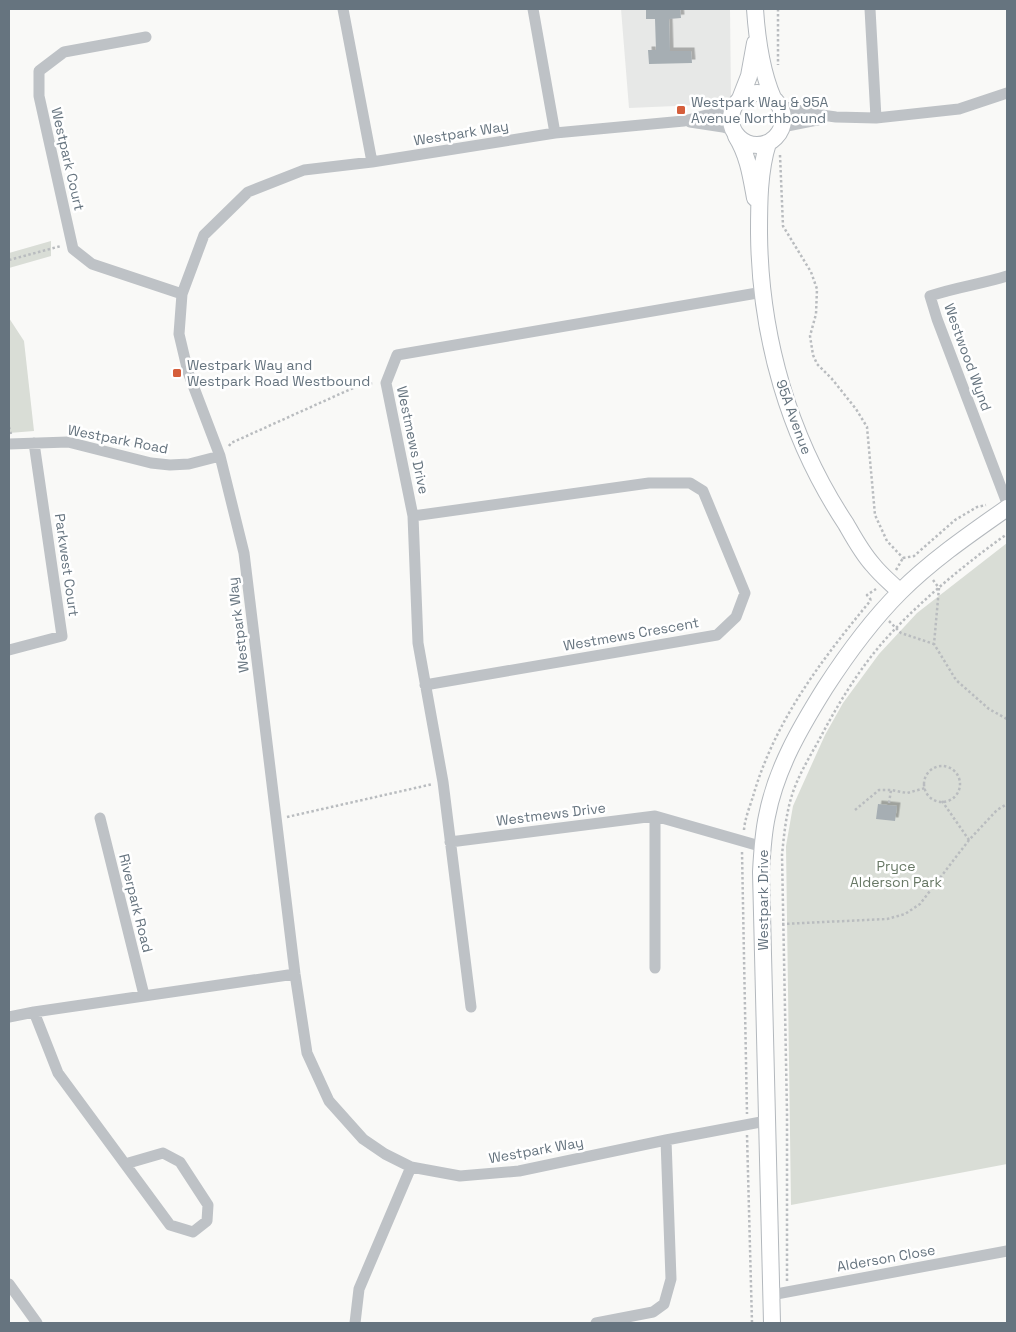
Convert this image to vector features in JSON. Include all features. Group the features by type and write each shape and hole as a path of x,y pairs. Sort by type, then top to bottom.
{"street":[{"path":"343,9 372,162"},
{"path":"532,9 554,133"},
{"path":"755,9 756,36 767,85 783,118 782,127 774,138 774,147 746,144 734,133 730,116 749,76 756,36"},
{"path":"870,9 876,118"},
{"name":"Westpark Court","path":"146,37 64,52 39,71 39,96 73,249 92,264 182,294"},
{"path":"737,103 753,93 762,93 776,102 814,114 836,117 876,118 959,109 1007,93"},
{"name":"Westpark Way","path":"684,122 737,103"},
{"path":"782,127 809,120 836,117"},
{"name":"Westpark Way","path":"734,133 714,125 684,122 554,133 372,162 304,170 248,192 204,235 182,294 179,334 188,372 220,456 244,553 295,974 307,1053 329,1101 363,1140 385,1154 411,1167 460,1176 519,1171 766,1121"},
{"name":"95A Avenue","path":"734,133 744,148 759,215"},
{"name":"95A Avenue","path":"774,147 764,156 759,215 759,268 770,341 785,402 802,444 833,505 872,564 900,592"},
{"name":"Westwood Wynd","path":"1006,502 930,296 952,288 978,284 1007,276"},
{"name":"Westmews Drive","path":"471,1007 443,782 418,643 413,516 386,383 397,355 763,292"},
{"name":"Westpark Road","path":"9,444 68,442 151,463 170,465 190,464 220,456"},
{"name":"Parkwest Court","path":"9,650 62,636 34,443"},
{"name":"Westmews Crescent","path":"413,516 649,483 690,483 703,490 745,593 736,618 717,635 425,685"},
{"name":"Westpark Drive","path":"772,1323 761,872 767,815 774,789 784,760 804,722 846,656 900,592 1006,502"},
{"path":"655,816 655,968"},
{"name":"Westmews Drive","path":"450,842 655,816 763,847"},
{"name":"Riverpark Road","path":"100,818 144,995"},
{"path":"9,1017 144,995 295,974"},
{"path":"34,1012 58,1073 125,1164 170,1225 194,1232 207,1221 208,1205 180,1162 164,1153 125,1164"},
{"path":"596,1323 653,1312 664,1304 671,1279 666,1140"},
{"path":"355,1323 359,1289 411,1167"},
{"name":"Alderson Close","path":"771,1294 1007,1251"},
{"path":"9,1284 37,1323"}],"path":[{"path":"778,9 778,68"},
{"path":"774,147 783,226 811,272 817,288 816,314 810,336 813,355 817,364 832,379 867,427 874,508 882,534 903,558 914,556 955,520 977,507 1006,502"},
{"path":"9,260 72,243"},
{"path":"220,456 231,443 362,384 386,383"},
{"path":"787,1291 787,1112 782,855 785,824 792,794 836,707 864,667 896,628 957,572 1007,534"},
{"path":"914,556 939,588 934,644 956,680 990,709 1007,719"},
{"path":"871,600 881,613 901,632 934,644"},
{"path":"945,766 951,768 959,777 959,788 953,798 942,801 931,798 925,788 926,776 934,768 945,766"},
{"path":"276,820 443,782"},
{"path":"855,810 879,790 907,793 925,788"},
{"path":"889,803 891,790"},
{"path":"942,801 969,840"},
{"path":"782,924 887,919 905,914 920,904 969,840 998,810 1007,804"}],"shaded area":[{"path":"621,9 730,9 731,98 722,104 629,108"}],"green space":[{"path":"51,241 51,256 9,268 9,253"},
{"path":"9,318 24,341 34,431 9,433"},
{"name":"Pryce Alderson Park","path":"1007,543 1007,1164 791,1205 786,846 793,806 825,735 843,703 879,654 917,613"}],"building":[{"path":"646,9 680,9 681,18 669,19 670,51 691,51 692,63 649,64 648,50 656,50 655,19 646,19"},
{"path":"878,804 897,806 895,821 876,819"}],"place":[{"name":"Westpark Way & 95A Avenue Northbound","path":"681,110"},
{"name":"Westpark Way and Westpark Road Westbound","path":"177,373"}]}
